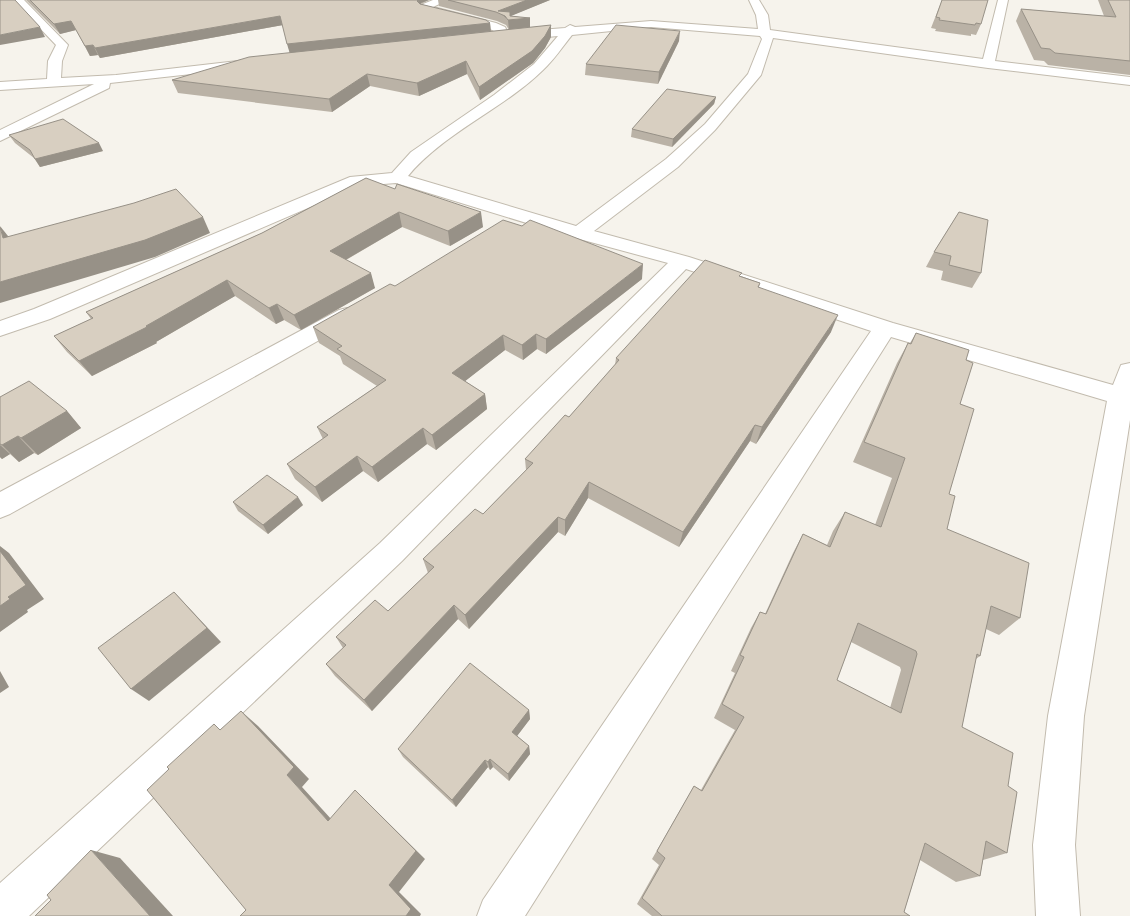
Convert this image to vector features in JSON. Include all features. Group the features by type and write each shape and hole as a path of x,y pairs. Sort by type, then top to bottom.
{"street":[{"path":"18,0 62,45 55,61 54,84"},
{"path":"443,0 427,6 426,9 492,26 500,30 499,37 651,24 764,33 988,64 1130,81"},
{"path":"579,234 672,163 710,127 754,74 768,39 764,33 762,14 754,0"},
{"path":"988,64 1003,0"},
{"path":"396,178 417,155 499,98 539,67 570,30"},
{"path":"0,86 116,79 266,62"},
{"path":"0,136 116,79"},
{"path":"0,329 42,314 356,181 396,178 579,234 682,261 885,328 1127,389 1066,716 1054,845 1058,916"},
{"path":"495,230 520,216"},
{"path":"0,913 391,552 682,261"},
{"path":"0,506 369,302"},
{"path":"499,916 885,328"}],"building":[{"path":"0,0 15,0 40,27 0,35"},
{"path":"30,0 418,0 420,4 486,20 490,23 287,44 280,16 95,48 93,45 85,46 71,21 54,24"},
{"path":"448,0 527,0 498,11 510,12 510,16 530,18 508,20 505,16 496,12"},
{"path":"942,0 988,0 981,24 976,23 975,25 939,20 940,18 936,17"},
{"path":"1108,0 1130,0 1130,61 1055,53 1050,49 1041,48 1021,9 1116,17"},
{"path":"551,25 545,36 532,51 479,87 466,61 417,83 367,74 329,99 172,80 249,57"},
{"path":"616,25 680,31 659,72 586,64"},
{"path":"667,89 716,97 673,139 632,129"},
{"path":"63,119 99,143 35,159 30,150 9,135"},
{"path":"366,178 395,189 397,184 481,212 448,231 399,212 330,251 371,273 294,315 277,304 269,308 227,280 147,327 79,361 54,336 93,318 86,312 262,233"},
{"path":"176,189 203,217 145,240 0,282 0,227 3,238 134,203"},
{"path":"959,212 988,220 981,273 949,265 951,256 934,252"},
{"path":"503,220 522,226 530,220 643,264 546,339 536,334 522,345 503,335 452,373 485,394 432,435 423,428 372,467 357,456 315,487 287,464 328,435 317,427 386,380 337,349 342,346 313,327 390,284 395,286"},
{"path":"705,260 742,273 739,276 760,283 758,287 838,315 762,427 755,425 683,532 589,482 565,520 558,517 465,615 454,605 364,700 326,664 346,645 336,637 375,600 388,611 434,567 423,559 475,509 483,514 533,463 525,459 565,415 569,417 619,360 616,358"},
{"path":"916,333 969,350 966,360 973,363 960,404 974,409 949,494 955,496 947,529 1029,563 1020,618 991,606 980,656 977,654 962,727 1013,753 1008,786 1017,792 1007,853 986,841 980,876 925,843 904,912 910,916 662,916 642,898 665,858 657,851 694,786 702,791 744,717 722,704 744,657 740,655 760,612 766,614 803,534 830,547 845,512 881,527 905,458 864,442 908,343 911,344","holes":["858,623 916,651 917,654 901,713 837,680"]},
{"path":"29,381 67,411 21,438 18,436 2,445 0,444 0,397"},
{"path":"267,475 298,497 263,525 233,502"},
{"path":"0,551 26,585 8,597 10,599 0,606"},
{"path":"174,592 207,628 131,689 98,648"},
{"path":"470,663 529,710 512,732 529,746 508,774 490,759 488,762 485,760 452,800 398,749"},
{"path":"241,711 294,767 287,775 328,821 355,790 416,851 389,885 411,909 406,916 240,916 246,910 147,790 169,769 167,767 214,724 220,730"},
{"path":"91,850 150,916 35,916 51,900 47,895"}]}
